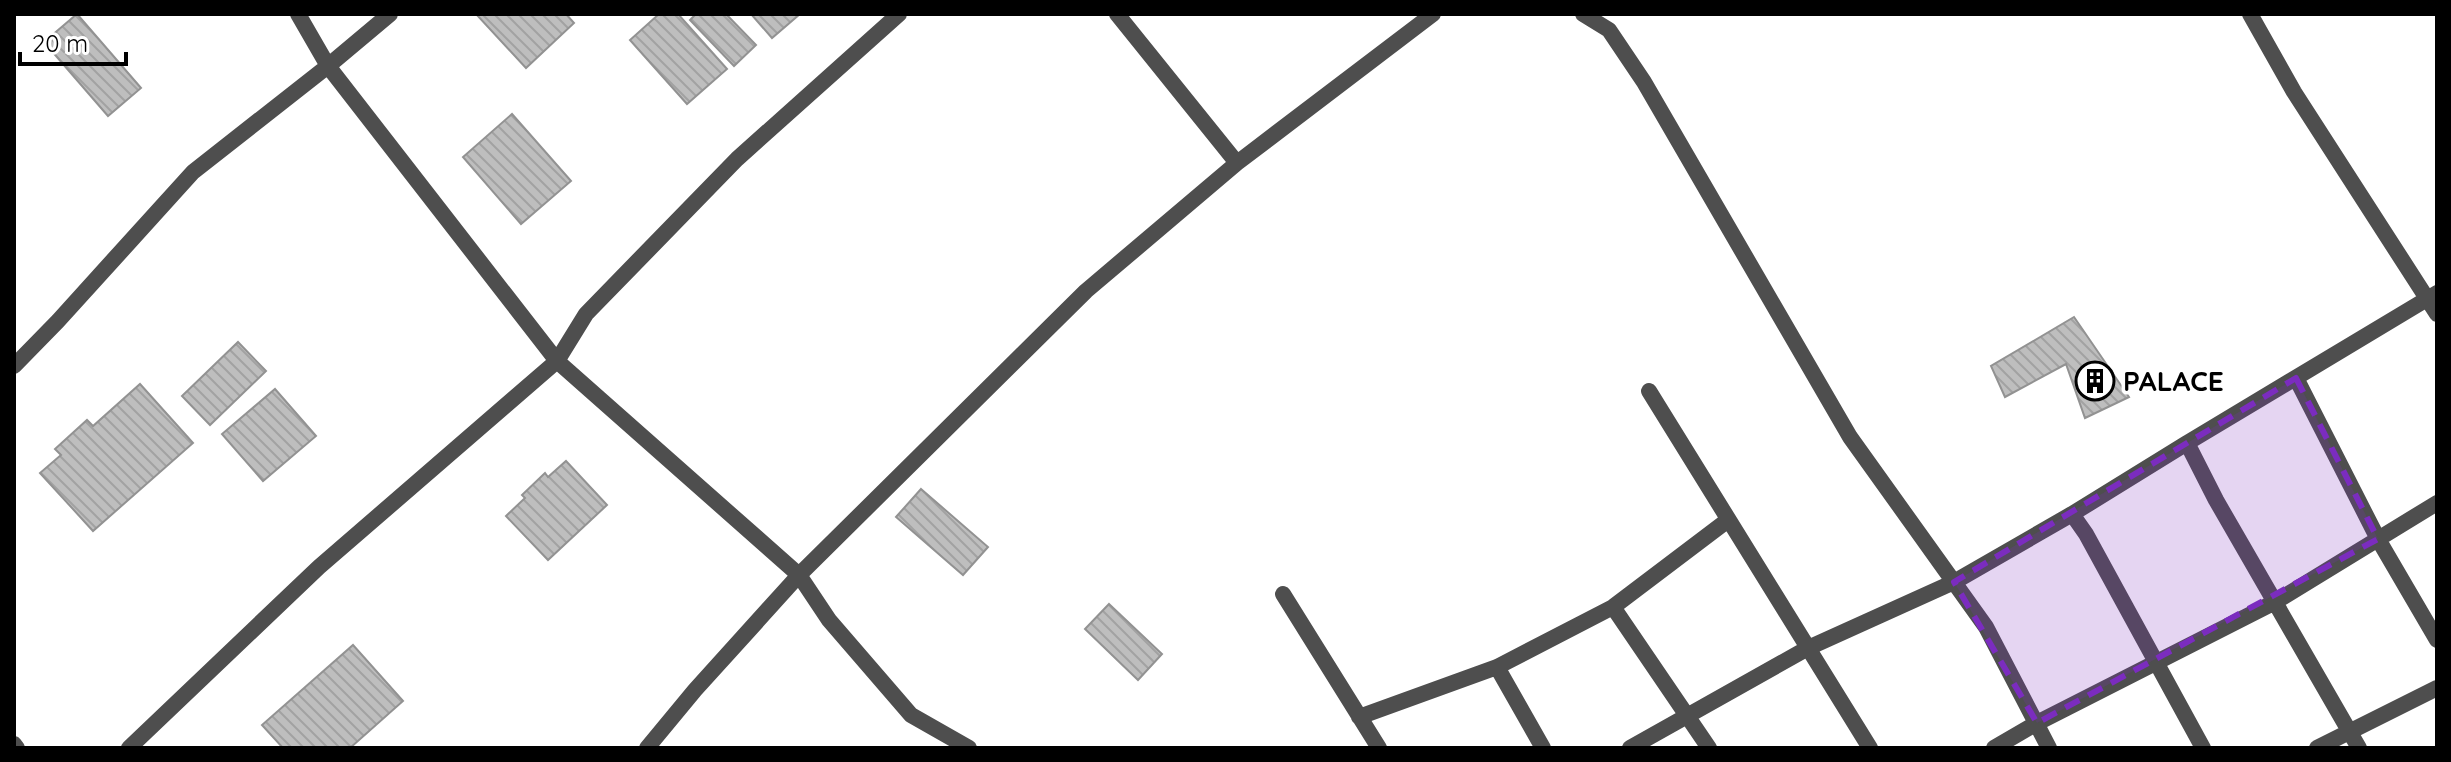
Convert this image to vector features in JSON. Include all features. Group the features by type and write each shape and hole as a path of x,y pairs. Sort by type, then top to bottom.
{"street":[{"path":"298,14 328,66 557,361 799,575 829,620 911,715 969,748"},
{"path":"14,366 193,172 390,14"},
{"path":"129,748 319,567 557,361 586,314 737,159 899,14"},
{"path":"1117,14 1237,163"},
{"path":"647,748 799,575 1086,291 1237,163 1433,14"},
{"path":"1583,14 1609,30 1644,82 1850,437 1986,627 2049,748"},
{"path":"2250,14 2294,92 2432,296 2437,314"},
{"path":"1630,748 1808,648 1954,582 2432,296"},
{"path":"2296,378 2378,539 2437,640"},
{"path":"1649,391 1870,748"},
{"path":"2187,443 2216,500 2359,748"},
{"path":"1994,748 2275,602 2437,503"},
{"path":"2072,514 2086,534 2203,748"},
{"path":"1359,717 1497,667 1613,607 1728,520"},
{"path":"1283,594 1379,748"},
{"path":"1613,607 1709,748"},
{"path":"1497,667 1543,748"},
{"path":"2317,748 2437,688"}],"highlighted area":[{"path":"2296,378 2378,539 2037,723 1954,582"}],"building":[{"path":"77,14 141,88 108,116 44,42"},
{"path":"476,14 566,14 574,23 526,68"},
{"path":"659,14 678,14 727,69 687,104 630,40"},
{"path":"696,14 726,14 756,45 734,66 690,20"},
{"path":"751,14 800,14 772,38"},
{"path":"512,114 571,181 521,224 463,157"},
{"name":"PALACE","path":"2074,317 2129,397 2085,418 2066,364 2005,397 1991,366"},
{"path":"238,342 266,371 210,425 182,396"},
{"path":"140,384 193,443 93,531 40,473 61,455 55,449 87,420 93,426"},
{"path":"275,389 316,436 263,481 222,434"},
{"path":"566,461 607,505 548,560 506,516 545,473 548,477"},
{"path":"921,489 988,547 963,575 896,517"},
{"path":"1109,604 1162,654 1138,680 1085,629"},
{"path":"353,645 403,701 350,748 283,748 262,725"}],"place":[{"name":"PALACE","path":"2095,381"}]}
